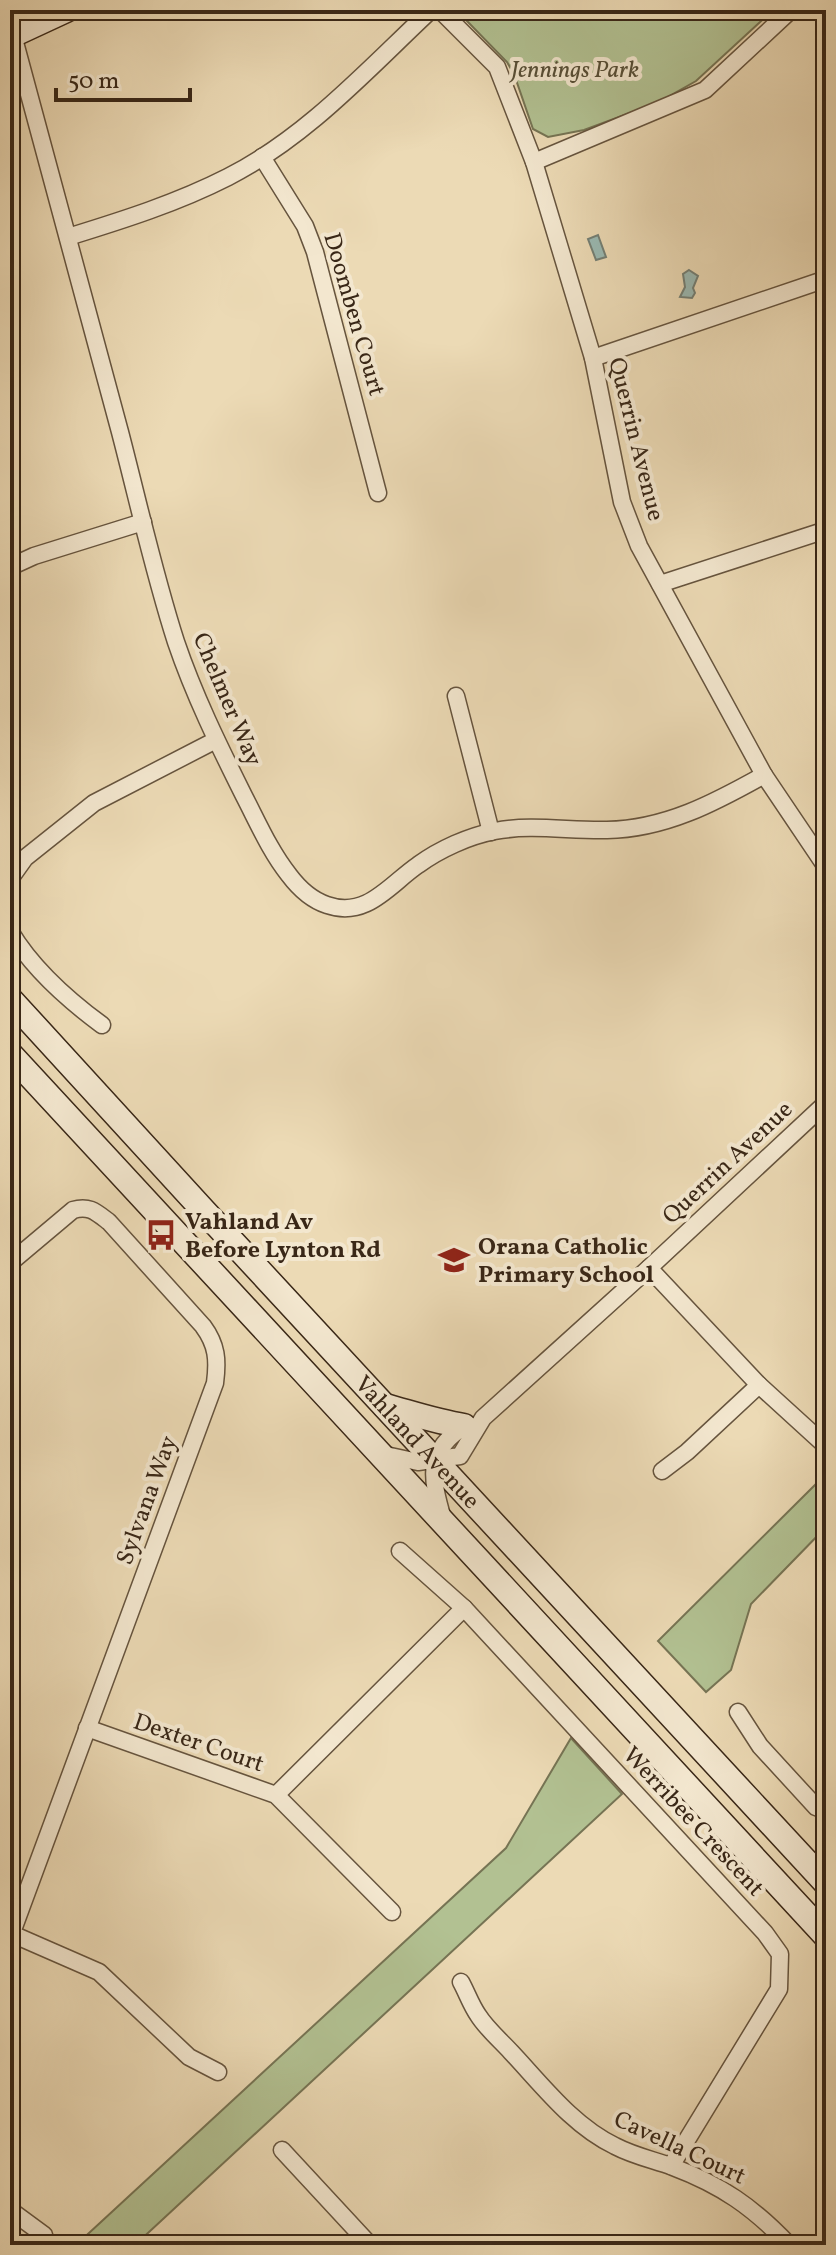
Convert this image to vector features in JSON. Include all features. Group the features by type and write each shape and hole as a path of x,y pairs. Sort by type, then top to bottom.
{"main road":[{"path":"10,34 66,10"},
{"name":"Vahland Avenue","path":"10,999 826,1883"},
{"name":"Vahland Avenue","path":"10,1054 826,1936"},
{"path":"385,1406 440,1423 474,1422"}],"street":[{"path":"68,237 180,199 262,157 305,128 431,10"},
{"name":"Querrin Avenue","path":"440,10 497,67 534,162 593,358 622,502 639,546 764,775 826,867"},
{"path":"534,162 705,90 791,10"},
{"name":"Chelmer Way","path":"10,34 176,641 216,740 274,854 308,894 327,905 348,908 368,903 419,864 458,843 491,832 512,828 634,829 668,821 705,807 764,775"},
{"name":"Doomben Court","path":"262,157 297,212 315,252 378,493"},
{"path":"593,358 826,279"},
{"path":"10,567 34,556 143,522"},
{"path":"660,584 826,530"},
{"path":"456,696 491,832"},
{"path":"10,879 25,858 94,803 216,740"},
{"path":"10,931 50,979 80,1009 102,1025"},
{"name":"Querrin Avenue","path":"435,1461 460,1456 474,1422 649,1268 826,1103"},
{"name":"Sylvana Way","path":"11,1936 215,1383 217,1363 212,1338 203,1326 109,1222 93,1209 83,1207 73,1210 12,1258"},
{"path":"649,1268 759,1385 826,1446"},
{"path":"662,1471 759,1385"},
{"path":"381,1454 418,1462 435,1461 433,1476 444,1521"},
{"name":"Werribee Crescent","path":"400,1551 464,1608 765,1933 780,1954 779,1989 671,2166"},
{"path":"276,1795 464,1608"},
{"path":"738,1712 760,1746 816,1807 826,1811"},
{"name":"Dexter Court","path":"87,1728 276,1795 392,1912"},
{"path":"11,1936 99,1972 189,2057 218,2072"},
{"name":"Cavella Court","path":"461,1982 479,2017 584,2127 614,2146 718,2186 742,2201 789,2245"},
{"path":"282,2150 370,2245"},
{"path":"10,2210 44,2235"}],"green space":[{"name":"Jennings Park","path":"464,10 773,10 696,81 657,103 584,130 548,137 533,129 514,74 507,62 466,20"},
{"path":"826,1474 826,1527 751,1604 731,1670 706,1692 658,1641"},
{"path":"571,1738 622,1794 135,2245 76,2245 506,1848"}],"water":[{"path":"598,235 606,257 596,260 588,239"},
{"path":"689,270 698,276 693,288 695,293 692,298 680,297 685,287 683,274"}],"place":[{"name":"Vahland Av Before Lynton Rd","path":"161,1235"},
{"name":"Orana Catholic Primary School","path":"454,1260"}]}
